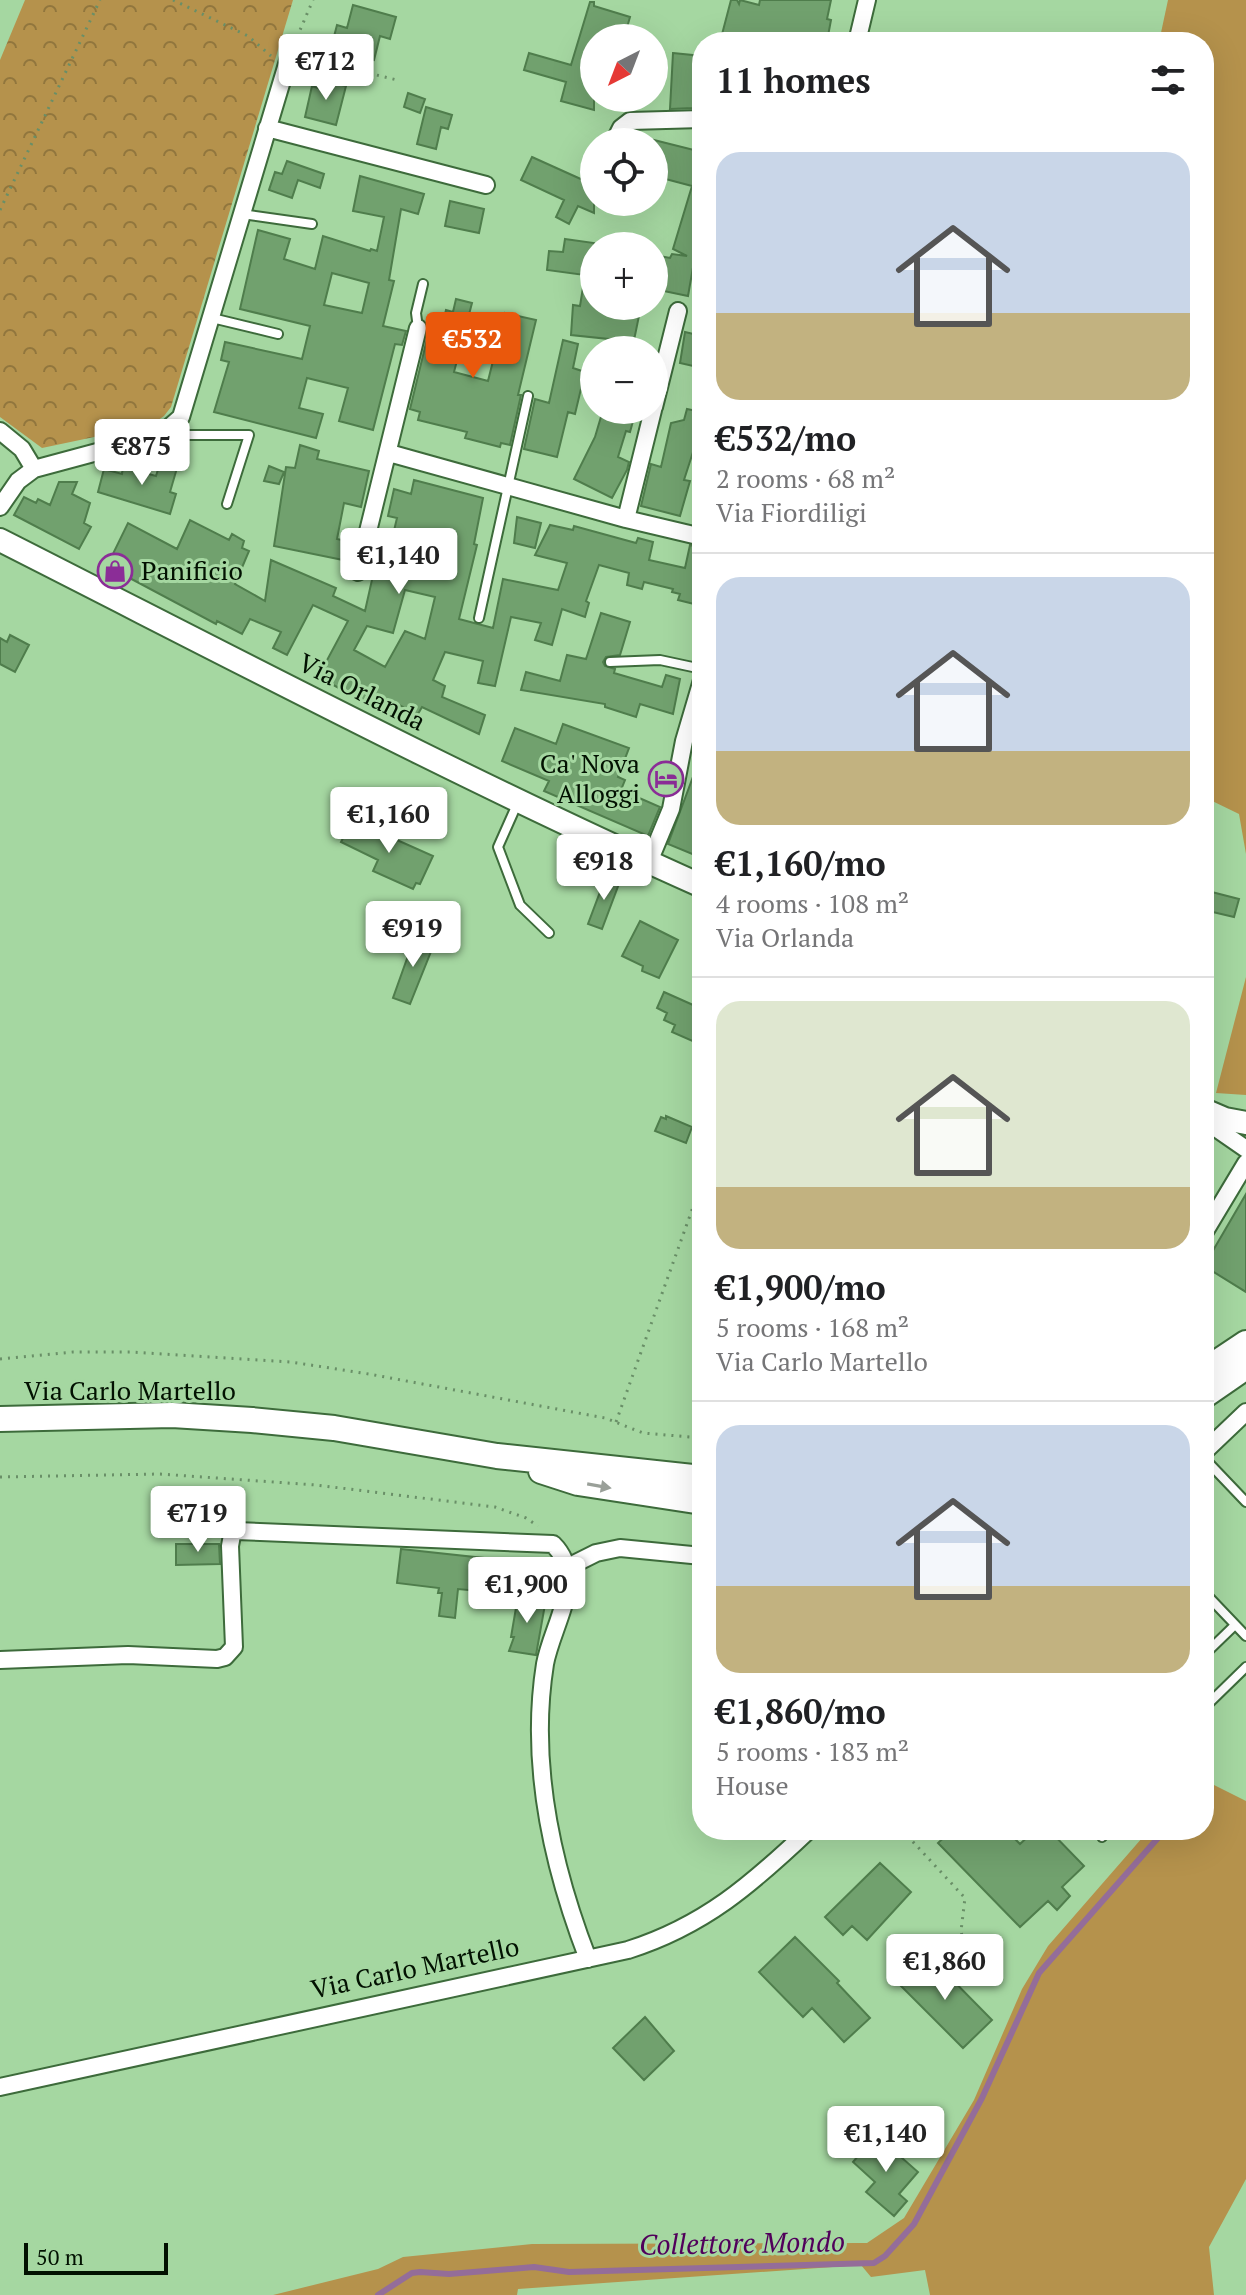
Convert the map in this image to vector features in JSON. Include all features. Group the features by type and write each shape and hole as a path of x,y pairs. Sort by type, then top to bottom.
{"main road":[{"name":"Via Orlanda","path":"0,540 519,801 692,881"},
{"path":"1214,1111 1246,1114"},
{"path":"1214,1114 1246,1123"},
{"path":"1214,1365 1246,1343"},
{"path":"1214,1389 1246,1367"},
{"name":"Via Carlo Martello","path":"0,1419 172,1415 252,1420 334,1428 497,1456 692,1477"},
{"name":"Via Carlo Martello","path":"497,1456 578,1483 692,1500"}],"street":[{"path":"859,32 867,0"},
{"path":"0,507 18,481 34,469 140,441 165,431 174,425 186,407 290,54"},
{"path":"621,128 630,121 692,119"},
{"path":"267,128 486,185"},
{"path":"668,351 678,311"},
{"path":"358,572 418,328"},
{"path":"626,519 650,424"},
{"path":"0,431 22,449 34,469"},
{"path":"389,453 692,535"},
{"path":"649,862 671,809 692,714"},
{"path":"1214,1127 1246,1149"},
{"path":"1214,1219 1241,1181 1246,1163"},
{"path":"1214,1442 1246,1412"},
{"path":"0,1660 128,1655 225,1657 234,1647 230,1546 236,1531 553,1544 568,1567 569,1583 545,1662 540,1751 554,1854 565,1897 588,1959"},
{"path":"568,1567 596,1553 620,1548 692,1555"},
{"name":"Via Carlo Martello","path":"0,2087 654,1942 709,1914 762,1875 799,1840"}],"lane":[{"path":"242,214 312,224"},
{"path":"418,328 416,313 423,284"},
{"path":"212,318 278,334"},
{"path":"479,618 528,396"},
{"path":"174,425 184,435 249,435 227,504"},
{"path":"610,662 660,660 692,667"},
{"path":"519,801 498,847 520,905 549,933"},
{"path":"1214,1468 1246,1502"},
{"path":"1214,1603 1246,1636"},
{"path":"1214,1645 1235,1625"},
{"path":"1214,1698 1246,1667"}],"path":[{"path":"0,210 100,0"},
{"path":"173,0 248,36 264,48 284,71"},
{"path":"313,0 290,54 397,80"},
{"path":"616,1422 692,1210"},
{"path":"0,1359 73,1352 117,1352 291,1362 616,1422 643,1433 692,1437"},
{"path":"0,1477 160,1474 316,1485 455,1501 495,1507 526,1518 535,1523 553,1544"},
{"path":"911,1840 965,1898 961,1931 972,1981"}],"green space":[{"path":"25,0 293,0 171,407 151,425 42,448 0,417 0,60"},
{"path":"1168,0 1246,0 1246,854 1239,814 1214,802 1214,32 1161,32"},
{"path":"1246,977 1246,1095 1216,1093"},
{"path":"1214,1785 1246,1801 1246,2179 1209,2247 1214,2295 930,2295 925,2270 871,2277 861,2265 518,2289 517,2295 273,2295 378,2269 403,2257 532,2244 867,2243 904,2218 974,2100 1022,1989 1048,1946 1140,1840 1214,1840"}],"building":[{"path":"731,0 737,0 739,4 740,0 759,5 760,0 831,0 827,19 831,20 829,32 723,32"},
{"path":"590,2 630,17 628,24 583,24"},
{"path":"353,5 396,17 390,39 380,36 374,60 331,48 337,25 347,28"},
{"path":"580,35 580,106 561,101 566,82 524,70 529,53 571,65"},
{"path":"673,53 692,55 692,108 670,109"},
{"path":"320,80 346,86 336,125 305,117 312,86 318,88"},
{"path":"408,93 425,99 420,113 404,107"},
{"path":"426,107 452,115 448,129 441,127 436,149 417,144"},
{"path":"668,144 692,150 692,186 668,180"},
{"path":"532,157 580,179 580,207 569,224 556,217 564,200 521,180"},
{"path":"287,161 324,174 320,188 298,180 292,198 269,190 275,172 282,174"},
{"path":"360,176 424,194 418,214 401,209 389,280 394,281 383,326 406,331 402,345 395,344 373,430 339,421 348,388 307,378 299,408 323,414 316,438 214,412 229,362 221,360 225,342 302,359 310,326 240,309 258,230 290,239 284,259 315,269 323,236 377,251 384,217 353,211","holes":["332,273 369,283 362,313 324,305"]},
{"path":"692,186 692,273 688,296 668,292 668,258 672,254 687,256 673,249"},
{"path":"450,201 484,209 479,233 445,226"},
{"path":"565,239 580,241 580,274 547,270 549,251 563,252"},
{"path":"456,299 472,303 454,372 488,381 505,313 536,320 510,445 501,443 500,447 465,438 467,432 418,420 420,412 410,409 428,335 439,338 446,310 453,312"},
{"path":"573,305 580,306 580,320 638,320 635,336 571,335"},
{"path":"685,332 692,334 692,366 680,363"},
{"path":"563,340 578,344 573,368 580,370 580,393 575,414 568,412 557,457 524,449 535,399 549,403"},
{"path":"687,409 692,410 692,455 684,480 690,481 680,516 641,506 651,464 661,467 671,423 684,420"},
{"path":"599,424 632,424 630,432 626,431 618,457 629,462 627,470 612,498 574,479"},
{"path":"300,445 319,451 317,459 369,471 361,507 344,503 337,539 351,542 348,561 274,546 286,467 295,468"},
{"path":"160,463 177,468 170,492 176,494 170,514 98,492 104,469 122,474 123,467 156,476"},
{"path":"269,466 284,472 279,484 264,481"},
{"path":"414,480 483,498 474,544 477,545 459,619 493,628 503,579 558,590 567,563 535,555 550,525 573,530 574,526 636,543 638,538 653,542 649,560 685,568 692,546 692,604 678,600 680,594 672,592 673,589 644,582 642,589 627,585 629,573 599,565 586,601 589,603 585,617 562,609 552,645 535,640 541,623 511,617 495,686 478,683 483,661 445,652 433,680 445,686 442,697 485,715 479,734 422,707 418,714 382,697 377,708 318,677 348,621 313,605 287,655 273,648 281,632 250,619 242,634 217,621 216,624 107,566 128,523 177,549 190,520 229,540 232,534 244,541 242,548 249,551 235,584 265,601 271,560 336,588 333,596 365,611 378,553 388,556 397,518 388,516 394,489 411,494","holes":["405,590 435,597 425,639 405,631 385,667 354,650 367,626 393,633"]},
{"path":"59,482 77,482 72,494 90,503 84,523 91,527 79,549 14,515 24,497 50,505"},
{"path":"517,517 541,523 535,548 514,543"},
{"path":"601,613 630,622 620,655 606,657 603,662 605,666 615,669 614,673 662,687 666,675 680,679 673,714 640,704 636,717 605,707 605,704 521,690 526,672 560,681 567,655 586,659"},
{"path":"10,635 29,645 15,672 0,664 0,638 7,642"},
{"path":"563,724 629,748 618,777 625,780 621,790 660,807 648,836 544,791 549,781 502,761 515,728 556,744"},
{"path":"692,780 692,854 668,844"},
{"path":"352,820 433,856 420,884 416,883 413,889 373,871 378,860 341,842"},
{"path":"606,876 620,881 602,929 588,924"},
{"path":"1214,893 1239,899 1234,917 1214,912"},
{"path":"640,921 678,940 659,978 642,971 643,966 622,956"},
{"path":"413,936 434,944 410,1004 393,998"},
{"path":"664,992 692,1005 692,1041 672,1032 675,1025 664,1020 667,1013 657,1008"},
{"path":"666,1116 692,1127 686,1143 655,1131 661,1117 666,1119"},
{"path":"1246,1194 1246,1292 1214,1272 1214,1249"},
{"path":"176,1544 219,1544 220,1564 176,1565"},
{"path":"401,1549 502,1560 500,1593 458,1589 455,1618 439,1616 442,1593 438,1593 439,1588 397,1583"},
{"path":"518,1596 546,1599 536,1655 509,1651 514,1637 511,1637"},
{"path":"941,1840 1016,1840 1020,1844 1024,1840 1059,1840 1084,1866 1062,1887 1070,1896 1057,1910 1048,1901 1020,1927 938,1843"},
{"path":"880,1863 911,1892 867,1940 852,1926 843,1935 825,1917"},
{"path":"795,1937 870,2018 844,2042 812,2008 803,2017 759,1972"},
{"path":"928,1955 992,2020 963,2048 899,1984"},
{"path":"645,2017 674,2051 644,2080 613,2048"},
{"path":"876,2135 918,2172 899,2194 907,2201 894,2216 866,2192 875,2182 853,2162"}],"waterway":[{"name":"Collettore Mondo","path":"378,2295 412,2273 420,2272 449,2274 534,2267 569,2272 874,2263 885,2256 914,2224 982,2098 1039,1973 1156,1840"}],"place":[{"name":"Panificio","path":"115,571"},
{"name":"Ca' Nova Alloggi","path":"666,779"}]}
